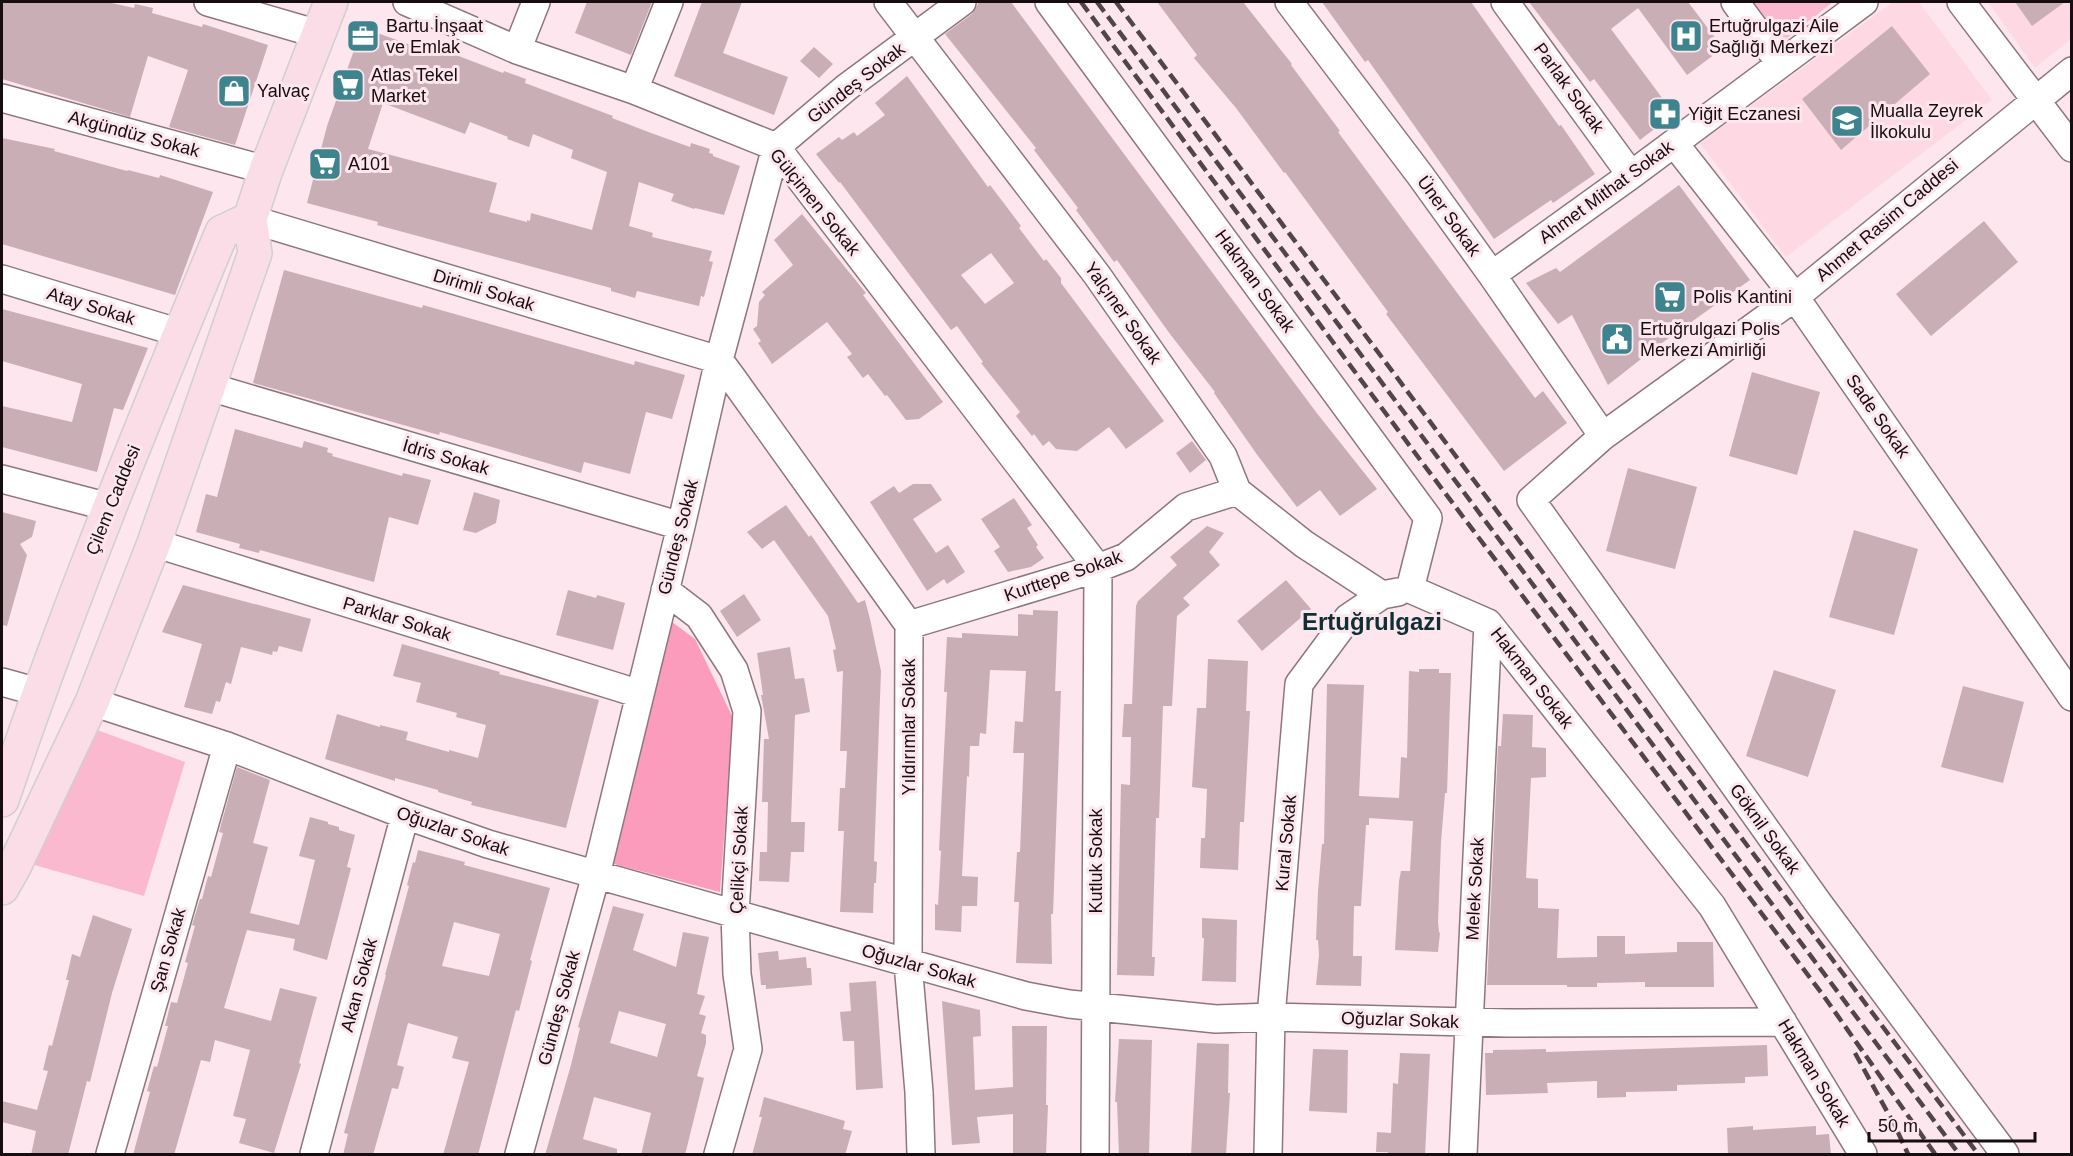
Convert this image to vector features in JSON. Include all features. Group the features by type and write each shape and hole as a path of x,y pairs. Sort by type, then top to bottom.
{"main road":[{"path":"2,888 92,702 154,543 255,253 250,219 266,170 331,2"},
{"name":"Çilem Caddesi","path":"2,800 38,692 109,507 222,232 250,219"}],"street":[{"path":"208,2 318,33"},
{"name":"Gülçimen Sokak","path":"407,2 517,50 634,90 776,147 1098,568"},
{"path":"517,50 536,2"},
{"path":"634,90 669,2"},
{"name":"Yalçıner Sokak","path":"888,2 1096,274 1224,456 1237,491"},
{"name":"Gündeş Sokak","path":"519,1155 596,875 719,360 776,147 847,87 962,2"},
{"name":"Hakman Sokak","path":"1049,2 1428,518 1410,589 1488,623 1712,906 1863,1155"},
{"name":"Üner Sokak","path":"1289,2 1420,175 1603,436"},
{"name":"Parlak Sokak","path":"1506,2 1631,175"},
{"path":"1735,2 1780,63"},
{"name":"Ahmet Mithat Sokak","path":"1491,275 1631,175 1864,2"},
{"path":"1961,2 2072,148"},
{"name":"Ahmet Rasim Caddesi","path":"1531,500 1603,436 1795,297 2072,70"},
{"name":"Akgündüz Sokak","path":"2,98 266,170"},
{"name":"Sade Sokak","path":"1674,143 1795,297 2072,697"},
{"name":"Dirimli Sokak","path":"250,219 719,360"},
{"name":"Atay Sokak","path":"2,279 180,333"},
{"path":"719,360 909,625"},
{"name":"İdris Sokak","path":"210,387 681,526"},
{"path":"2,479 109,507"},
{"path":"1237,491 1304,544 1382,595"},
{"name":"Kurttepe Sokak","path":"909,625 1098,568 1126,557 1186,507 1237,491"},
{"name":"Göknil Sokak","path":"1531,500 1819,904 2005,1155"},
{"name":"Parklar Sokak","path":"154,543 640,694"},
{"name":"Kutluk Sokak","path":"1095,1155 1098,568"},
{"name":"Kural Sokak","path":"1268,1155 1271,1017 1299,684 1348,618 1382,595 1410,589"},
{"name":"Çelikçi Sokak","path":"665,590 699,616 734,670 747,711 735,914 737,974 748,1049 718,1155"},
{"name":"Melek Sokak","path":"1463,1155 1488,623"},
{"name":"Yıldırımlar Sokak","path":"909,625 908,963 919,1092 921,1155"},
{"path":"2,681 38,692"},
{"name":"Oğuzlar Sokak","path":"92,702 227,746 405,815 488,844 1026,996 1070,1004 1216,1019 1271,1017 1468,1022 1783,1022"},
{"name":"Şan Sokak","path":"110,1155 227,746"},
{"name":"Akan Sokak","path":"314,1155 405,815"}],"shaded area":[{"path":"1745,2 1833,2 1778,45"},
{"name":"Mualla Zeyrek İlkokulu","path":"1893,2 1919,2 1992,100 1786,257 1700,143"},
{"path":"1988,2 2071,2 2071,39 2035,68"},
{"path":"672,622 695,639 733,718 720,892 610,863"},
{"path":"89,727 185,762 144,896 31,864"}],"building":[{"path":"2,2 107,2 134,8 135,4 153,8 152,13 202,27 203,24 268,45 235,145 169,127 188,70 148,56 130,117 2,79"},
{"path":"587,2 652,2 631,55 575,33"},
{"path":"702,2 742,2 723,53 788,77 774,115 674,76"},
{"path":"979,2 1011,2 1316,412 1377,489 1340,516 1320,490 1297,507 1117,260 1114,262 1076,210 1078,208 1034,150 1036,148 945,34 972,14"},
{"path":"1157,2 1243,2 1292,64 1340,131 1338,132 1535,398 1543,391 1567,423 1504,471 1386,314 1388,312 1285,172 1194,58 1197,55"},
{"path":"1322,2 1471,2 1595,174 1553,203 1551,200 1494,239 1368,60 1365,62"},
{"path":"1529,2 1688,2 1723,48 1687,75 1638,8 1611,29 1674,114 1640,140 1594,79 1590,82"},
{"path":"2015,2 2065,2 2032,26"},
{"path":"1892,26 1930,74 1841,150 1802,99"},
{"path":"369,30 433,53 435,47 503,73 504,71 526,79 525,83 651,133 690,147 691,143 710,149 709,153 713,156 740,166 724,215 694,209 671,201 674,194 639,182 629,226 653,233 652,237 712,251 709,261 713,262 704,297 701,296 699,306 637,291 635,298 611,291 611,288 377,225 378,222 307,203 327,126 360,34","holes":["383,103 465,134 470,122 529,147 533,134 573,150 571,158 607,172 592,230 531,213 530,221 527,220 527,222 489,212 497,183 368,149"]},
{"path":"814,47 833,64 819,78 800,61"},
{"path":"907,76 988,187 990,185 1021,226 1019,228 1044,261 1046,259 1061,278 1061,283 1164,421 1126,449 1109,427 1077,451 1056,449 1049,441 1043,446 1034,434 1032,436 1016,416 1020,412 981,363 983,362 957,326 951,330 840,182 816,154 839,137 842,140 854,132 857,136 885,115 875,103","holes":["991,253 1014,283 985,304 961,275"]},
{"path":"2,138 55,149 54,151 127,171 159,178 160,175 213,192 175,295 2,244"},
{"path":"1679,185 1750,280 1655,348 1608,385 1572,315 1558,324 1526,283 1556,268 1560,272"},
{"path":"802,214 866,293 863,295 943,402 919,419 906,420 868,374 863,378 847,357 852,354 827,322 772,364 758,343 761,341 753,329 757,326 759,302 765,295 762,292 793,265 774,240"},
{"path":"1984,221 2018,262 1931,336 1896,294"},
{"path":"284,270 422,308 423,305 634,365 635,361 685,375 672,419 646,412 630,474 584,462 581,473 440,432 439,435 253,383"},
{"path":"2,309 148,348 123,410 114,408 97,472 2,447 2,406 72,422 82,384 2,361"},
{"path":"1752,372 1820,392 1797,475 1729,456"},
{"path":"235,429 302,448 304,441 328,448 327,452 333,454 332,456 402,476 403,473 431,480 418,525 389,517 374,582 260,550 259,553 239,548 240,544 196,532 206,494 217,497"},
{"path":"1192,441 1206,460 1190,473 1176,453"},
{"path":"1628,468 1697,487 1675,569 1606,551"},
{"path":"913,484 931,484 942,500 913,519 936,553 948,545 965,572 947,584 944,579 927,591 870,502 894,486 899,493"},
{"path":"474,492 500,500 496,523 476,533 463,530"},
{"path":"1014,498 1032,525 1027,528 1044,558 1031,567 1008,572 994,551 1000,547 981,519"},
{"path":"786,505 809,537 811,535 858,603 865,600 870,619 881,671 874,861 877,862 873,913 840,912 844,831 838,831 840,788 845,788 847,751 840,751 843,671 837,672 833,650 836,649 828,616 774,540 762,549 747,532"},
{"path":"2,512 36,521 32,537 20,544 27,555 7,626 2,625"},
{"path":"1207,526 1224,533 1209,552 1220,565 1183,598 1190,605 1177,616 1172,706 1163,706 1159,818 1156,818 1152,957 1155,957 1154,976 1117,975 1121,784 1130,785 1131,737 1122,737 1124,704 1132,704 1136,606 1138,601 1177,565 1170,557"},
{"path":"1854,530 1918,549 1894,635 1829,617"},
{"path":"1286,580 1311,609 1262,651 1237,621"},
{"path":"183,585 311,619 302,652 279,646 277,652 273,651 272,655 241,647 231,684 226,682 220,702 216,701 212,714 184,707 202,644 162,632"},
{"path":"568,590 625,603 613,650 556,635"},
{"path":"744,594 761,620 737,637 720,611"},
{"path":"1033,610 1058,611 1055,691 1061,691 1053,914 1051,914 1052,964 1016,963 1019,902 1014,902 1017,852 1020,852 1024,753 1013,753 1015,721 1023,722 1026,671 990,670 986,734 980,733 979,746 970,746 969,777 967,776 962,876 978,877 977,906 962,906 961,932 935,930 935,904 938,905 941,851 939,850 947,692 944,692 947,637 962,638 962,633 1018,636 1018,614 1033,615"},
{"path":"402,644 500,672 499,674 599,700 566,828 471,805 472,802 438,792 438,790 395,778 395,781 325,759 337,714 380,727 380,725 408,732 406,740 478,758 486,725 456,717 457,713 416,702 421,683 393,676"},
{"path":"790,647 795,679 804,678 810,712 795,715 791,822 805,822 804,852 791,852 789,882 759,881 760,852 767,852 768,802 762,802 764,739 769,739 761,695 763,695 757,653"},
{"path":"1208,659 1248,661 1246,711 1250,711 1244,822 1240,822 1238,870 1200,868 1201,838 1205,838 1207,789 1192,787 1197,708 1206,708"},
{"path":"1419,669 1439,669 1439,673 1451,673 1447,793 1445,793 1441,842 1438,952 1395,950 1399,881 1401,871 1410,871 1413,821 1369,818 1369,825 1366,825 1361,906 1354,906 1353,956 1362,956 1361,986 1316,985 1319,955 1318,940 1316,940 1318,891 1322,844 1324,844 1327,684 1364,685 1359,796 1399,798 1401,757 1407,758 1409,671 1419,672"},
{"path":"1774,670 1836,690 1808,777 1746,756"},
{"path":"1963,686 2024,702 2003,783 1941,767"},
{"path":"1503,714 1533,715 1532,747 1546,748 1546,777 1531,778 1526,878 1538,879 1538,908 1559,909 1557,958 1597,957 1597,936 1625,936 1625,954 1677,952 1677,942 1713,942 1714,987 1645,987 1645,982 1597,983 1597,987 1487,985 1498,746 1501,746"},
{"path":"237,767 270,780 253,843 268,847 250,913 299,925 315,860 299,856 310,817 328,822 328,824 339,827 339,830 355,835 347,867 351,868 327,960 293,950 295,939 247,930 224,1008 271,1021 280,988 317,997 299,1063 301,1064 274,1153 239,1143 246,1119 233,1116 250,1050 215,1040 210,1062 201,1060 174,1155 133,1155 150,1092 147,1091 154,1066 157,1067 168,1026 165,1026 171,1002 177,1003 188,963 185,962 195,926 192,925 208,876 211,877 223,833 219,832"},
{"path":"418,850 550,888 519,1011 516,1010 478,1155 443,1155 469,1062 452,1058 458,1037 408,1023 397,1065 404,1067 398,1089 392,1088 373,1155 343,1155 348,1134 344,1133 409,886 407,885 413,862 415,863","holes":["454,922 500,934 489,976 442,966"]},
{"path":"613,906 644,914 633,950 676,967 683,932 709,937 697,994 705,996 699,1014 706,1016 701,1033 706,1035 706,1043 697,1076 704,1078 685,1155 641,1155 651,1113 594,1097 583,1139 617,1149 617,1155 545,1155 571,1065 580,1028 578,1027","holes":["619,1011 666,1024 657,1057 610,1043"]},
{"path":"93,915 132,929 112,993 90,1082 87,1081 68,1155 31,1155 36,1131 2,1122 2,1101 37,1110 48,1071 43,1070 49,1045 52,1046 69,980 66,980 72,954 80,957"},
{"path":"1202,918 1237,920 1236,982 1202,981 1204,938 1202,938"},
{"path":"778,951 779,960 806,957 807,968 811,968 812,985 766,989 766,985 761,985 758,953"},
{"path":"876,981 883,1088 856,1090 854,1041 843,1041 840,1012 851,1011 849,983"},
{"path":"942,1001 980,1010 981,1036 973,1037 975,1090 1013,1087 1012,1026 1047,1026 1046,1155 1013,1155 1013,1114 977,1117 980,1143 952,1145"},
{"path":"1119,1039 1152,1040 1149,1155 1119,1155 1117,1102 1115,1102"},
{"path":"1197,1043 1229,1044 1228,1093 1230,1093 1226,1155 1191,1155"},
{"path":"1767,1045 1768,1076 1745,1077 1745,1083 1677,1085 1677,1091 1626,1092 1626,1097 1597,1098 1597,1081 1547,1083 1548,1093 1486,1095 1485,1053 1493,1053 1493,1050 1546,1049 1546,1052"},
{"path":"1313,1049 1348,1050 1347,1113 1309,1111"},
{"path":"1400,1053 1430,1054 1425,1155 1388,1155 1388,1152 1376,1152 1377,1132 1391,1133 1393,1083 1398,1084"},
{"path":"764,1097 845,1121 843,1129 852,1131 845,1155 752,1155 762,1117 759,1117"},
{"path":"1753,1126 1753,1130 1816,1126 1816,1135 1829,1134 1831,1155 1728,1155 1727,1128"}],"railway":[{"path":"1081,2 1421,461 1823,995 1935,1154"},
{"path":"1097,2 1959,1154"},
{"path":"1116,2 1978,1154"},
{"path":"1855,1053 1908,1154"}],"place":[{"name":"Bartu İnşaat ve Emlak","path":"363,36"},
{"name":"Ertuğrulgazi Aile Sağlığı Merkezi","path":"1686,36"},
{"name":"Atlas Tekel Market","path":"348,85"},
{"name":"Yalvaç","path":"234,91"},
{"name":"Yiğit Eczanesi","path":"1665,114"},
{"name":"Mualla Zeyrek İlkokulu","path":"1847,121"},
{"name":"A101","path":"325,164"},
{"name":"Polis Kantini","path":"1670,297"},
{"name":"Ertuğrulgazi Polis Merkezi Amirliği","path":"1617,339"}],"district":[{"name":"Ertuğrulgazi","path":"1372,621"}]}
